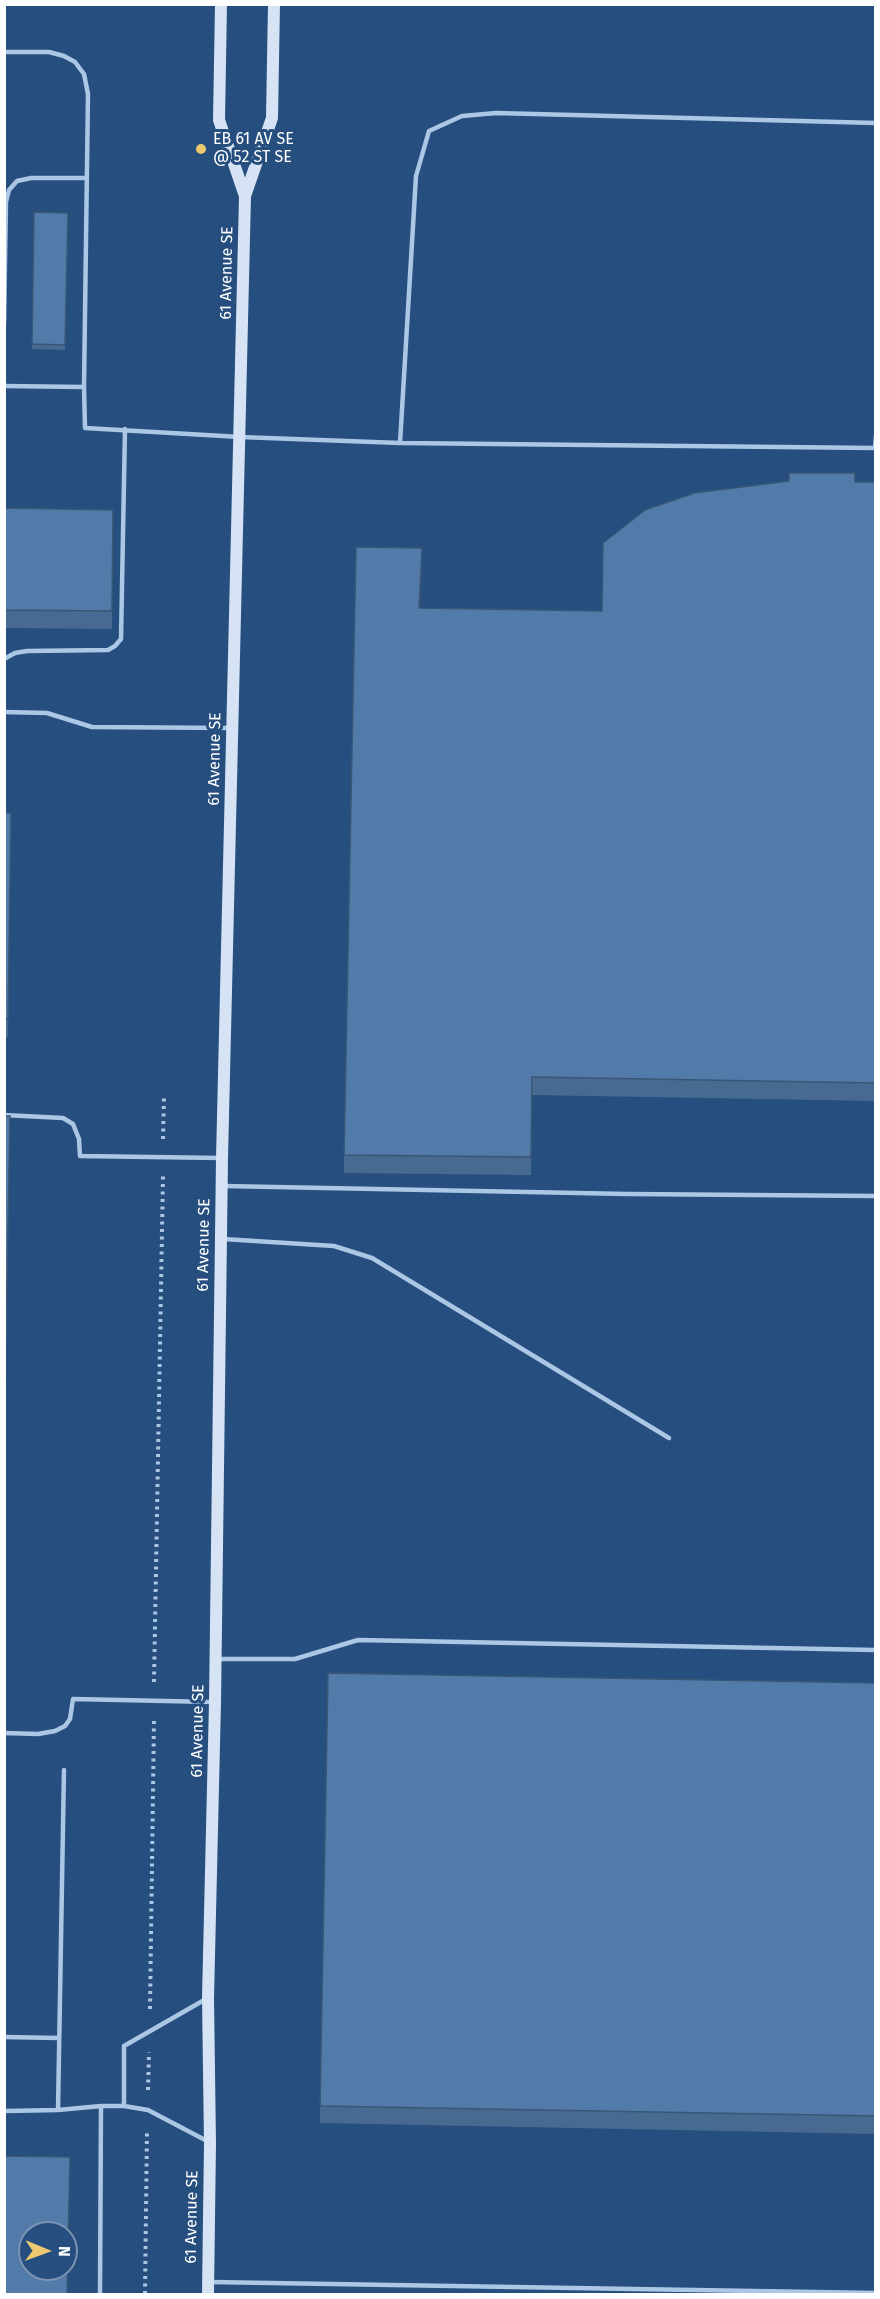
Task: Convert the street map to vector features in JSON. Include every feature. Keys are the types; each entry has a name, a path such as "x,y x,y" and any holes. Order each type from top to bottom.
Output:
{"street":[{"name":"61 Avenue SE","path":"221,4 219,120 245,195"},
{"name":"61 Avenue SE","path":"208,2288 210,2143 208,1998 215,1702 220,1239 245,195 272,118 276,8"}],"lane":[{"path":"4,51 49,52 64,56 75,62 84,74 88,94 85,428 400,443 875,448 876,436"},
{"path":"400,443 416,176 429,131 462,116 496,114 876,123"},
{"path":"4,325 6,202 9,190 17,181 31,178 87,178"},
{"path":"4,386 84,387"},
{"path":"4,659 15,653 27,651 108,650 121,639 125,429"},
{"path":"4,711 47,713 92,726 232,728"},
{"path":"4,1115 63,1118 73,1124 79,1139 80,1156 222,1158"},
{"path":"221,1186 616,1194 876,1196"},
{"path":"220,1239 334,1246 372,1258 669,1438"},
{"path":"215,1659 295,1659 358,1640 876,1650"},
{"path":"4,1733 38,1734 55,1731 65,1726 70,1719 73,1699 215,1702"},
{"path":"58,2110 64,1770"},
{"path":"124,2106 124,2046 208,1998"},
{"path":"4,2037 59,2038"},
{"path":"100,2295 101,2106"},
{"path":"4,2110 124,2106 148,2110 210,2143"},
{"path":"208,2288 876,2293"}],"building":[{"path":"34,212 68,213 65,345 32,344"},
{"path":"789,473 855,473 855,482 876,482 876,1083 532,1077 531,1157 344,1155 356,547 422,548 419,608 602,611 603,543 645,510 694,493 789,481"},
{"path":"4,508 113,510 112,611 4,610"},
{"path":"4,813 11,813 8,1019 4,1019"},
{"path":"4,1116 10,1116 4,1449"},
{"path":"328,1673 876,1683 876,2116 320,2106"},
{"path":"4,2156 70,2157 69,2221 18,2221 18,2281 67,2281 67,2295 4,2295"}],"place":[{"name":"EB 61 AV SE @ 52 ST SE","path":"201,149"}]}
